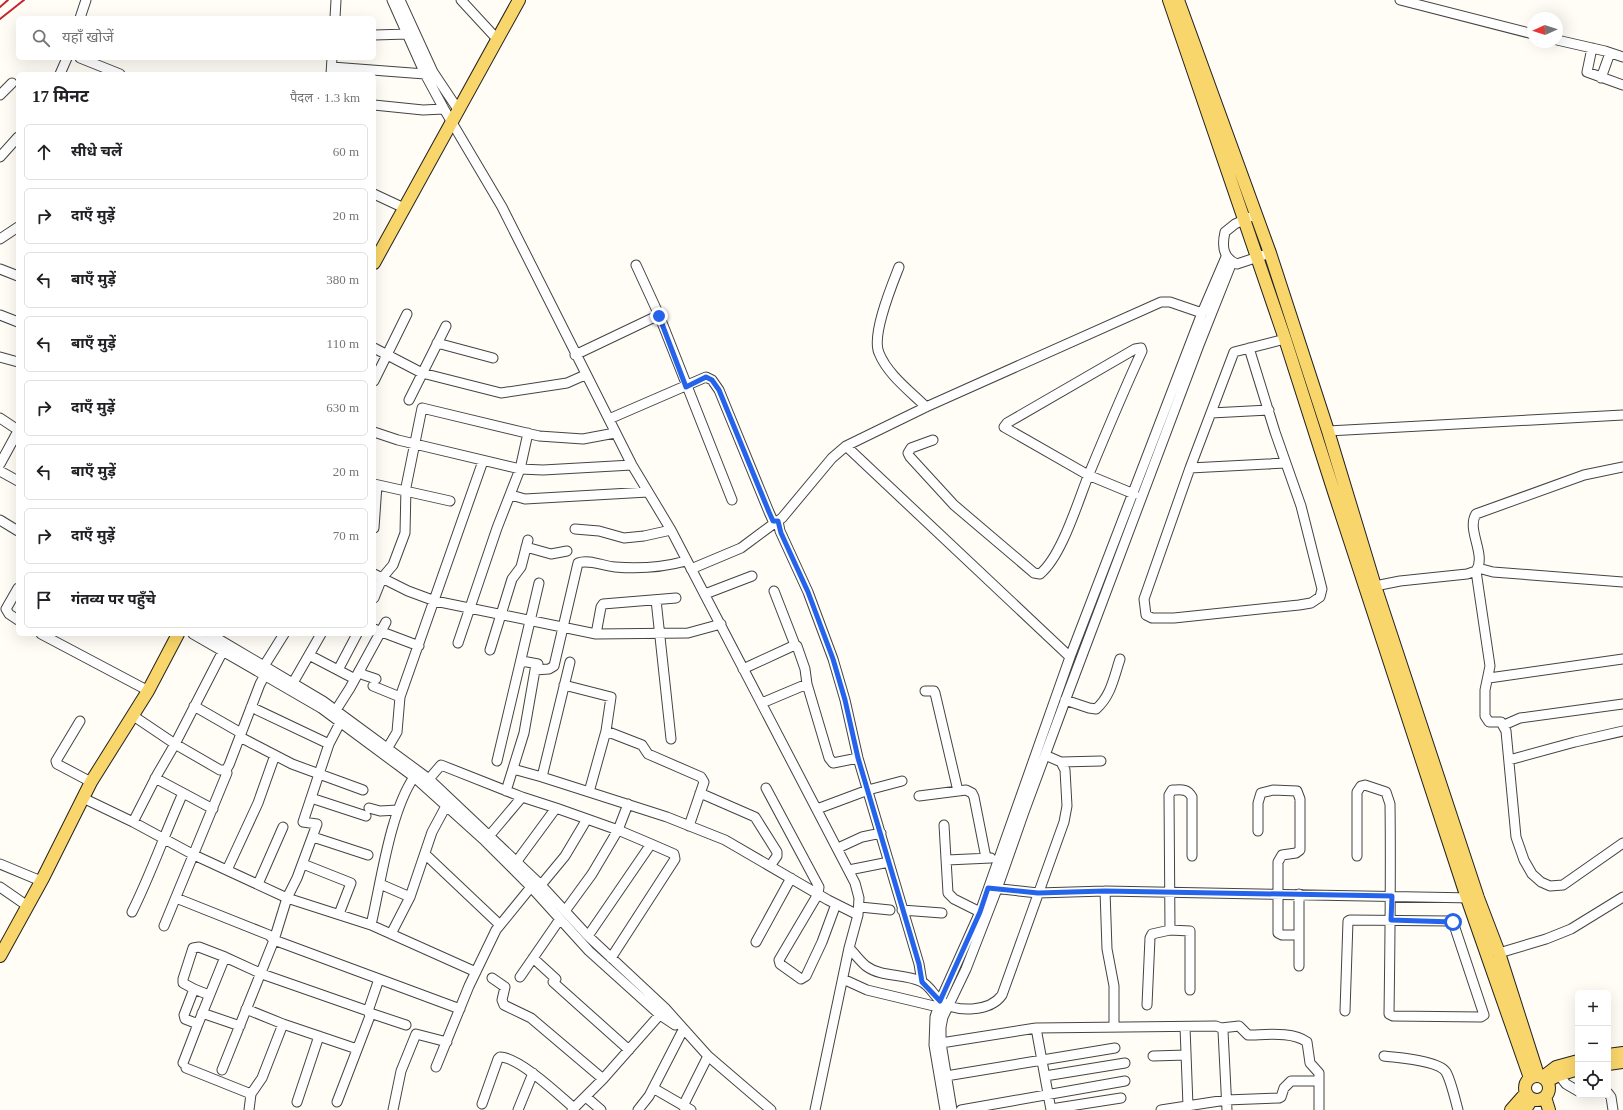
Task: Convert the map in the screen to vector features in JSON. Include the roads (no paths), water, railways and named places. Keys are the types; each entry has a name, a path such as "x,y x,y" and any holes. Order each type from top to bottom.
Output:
{"main road":[{"path":"378,245 404,208 453,123 496,39 519,0"},
{"path":"1169,0 1286,339 1335,495 1473,898 1539,1078 1549,1090 1526,1110"},
{"path":"1178,0 1270,253 1328,431 1473,898 1499,953 1539,1078"},
{"path":"132,715 142,688 169,636"},
{"path":"0,956 26,905 42,881 83,798 132,715 148,691 177,636"},
{"path":"1611,1055 1623,1053"},
{"path":"1549,1110 1536,1100 1525,1084 1539,1078 1556,1067 1575,1062"},
{"path":"1611,1064 1623,1062"},
{"path":"1539,1078 1559,1075 1575,1070"},
{"path":"1511,1110 1536,1100"}],"street":[{"path":"81,16 86,0"},
{"path":"335,16 336,0"},
{"path":"461,0 496,39"},
{"path":"1400,0 1527,32"},
{"path":"398,1 408,34 425,74 502,207 585,375 596,393 632,465 671,530 721,624 743,669 838,848 858,890 859,911 849,948 815,1110"},
{"path":"398,1 433,72 459,111"},
{"path":"376,35 408,34"},
{"path":"1563,41 1623,57"},
{"path":"1592,48 1587,72 1623,85"},
{"path":"1601,78 1610,53"},
{"path":"61,72 66,60"},
{"path":"85,60 115,72"},
{"path":"332,66 425,74"},
{"path":"0,95 12,83"},
{"path":"376,105 423,110 444,109"},
{"path":"1,154 16,140"},
{"path":"11,146 16,150"},
{"path":"376,195 404,208"},
{"path":"952,1110 941,1043 941,1027 997,889 1065,700 1199,345 1229,260 1223,247 1225,232 1255,214"},
{"path":"0,239 16,231"},
{"path":"1229,260 1242,263 1270,253"},
{"path":"945,1110 934,1045 935,1017 939,1004 980,912 1070,657 1134,494 1202,312 1229,260"},
{"path":"636,265 659,316 732,500"},
{"path":"899,267 887,296 879,333 878,352 884,363 897,379 926,407"},
{"path":"0,269 16,275"},
{"path":"506,791 524,733 535,670 549,669 554,666 578,563 583,561 615,567 689,565 741,548 777,522 832,458 846,446 926,407 1161,302 1170,302 1202,312"},
{"path":"376,376 407,314"},
{"path":"0,315 16,321"},
{"path":"576,355 659,316"},
{"path":"409,400 446,326"},
{"path":"1249,348 1301,506 1322,589 1320,598 1311,603 1299,606 1174,618 1152,618 1146,615 1144,599 1190,468 1234,352 1249,348 1286,339"},
{"path":"437,343 493,358"},
{"path":"933,440 911,448 908,453 910,457 954,505 1038,575 1042,573 1062,541 1088,475 1142,351 1141,348 1135,349 1005,425 1005,429 1088,475 1134,494"},
{"path":"376,349 422,373 501,393 567,383 585,375"},
{"path":"0,357 16,361"},
{"path":"609,419 686,387 706,377 712,380 719,390 769,512 773,521 777,522 808,592 833,659 845,700 858,758 919,964 922,982 939,1004"},
{"path":"376,587 378,576 393,565 405,533 406,492 420,410 425,407 528,433 583,439 616,433"},
{"path":"1211,413 1269,410"},
{"path":"1328,431 1623,415"},
{"path":"0,418 16,429"},
{"path":"376,433 398,440 414,442 483,461 520,469 543,470 632,465"},
{"path":"458,643 497,528 520,469 528,433"},
{"path":"1,461 15,442"},
{"path":"846,446 1070,657"},
{"path":"387,749 397,732 400,697 483,461"},
{"path":"1190,468 1286,463"},
{"path":"1623,468 1584,475 1476,514 1473,521 1479,560 1477,570 1490,666 1489,678 1485,690 1485,716 1489,722 1502,722 1504,725 1509,760 1516,837 1524,860 1532,874 1541,882 1550,886 1563,885 1623,843"},
{"path":"0,471 16,480"},
{"path":"376,485 450,501"},
{"path":"511,495 525,499 648,492"},
{"path":"0,520 16,530"},
{"path":"575,529 599,531 624,538 644,536 671,530"},
{"path":"490,650 512,578 521,567 527,544 551,554 567,551"},
{"path":"1375,586 1400,581 1467,574 1477,570 1623,582"},
{"path":"378,576 408,591 435,601 596,634 688,633 721,624"},
{"path":"705,594 752,576"},
{"path":"539,583 500,760 542,777 628,804 725,840 836,904 859,911 890,910"},
{"path":"774,591 795,645 799,649 805,669 807,684 829,758 833,763 838,763 858,758"},
{"path":"16,592 6,609 8,614 16,619"},
{"path":"596,634 601,607 603,604 676,598"},
{"path":"656,600 671,739"},
{"path":"386,622 377,631 419,646"},
{"path":"45,636 142,688"},
{"path":"198,636 225,647 336,710 429,779 490,835 541,885 589,951 663,1012 708,1056 767,1109"},
{"path":"212,636 225,647"},
{"path":"164,926 213,809 227,773 226,770 265,671 283,636"},
{"path":"292,686 320,636"},
{"path":"338,670 356,636"},
{"path":"336,710 357,675 375,636"},
{"path":"743,669 795,645"},
{"path":"133,822 225,647"},
{"path":"309,655 338,670 357,675 364,675 400,697"},
{"path":"1065,700 1096,709 1104,701 1110,689 1120,659"},
{"path":"1489,678 1623,660"},
{"path":"522,661 538,664"},
{"path":"542,777 570,662"},
{"path":"762,703 807,684"},
{"path":"564,685 611,696 606,731 589,792"},
{"path":"292,686 341,721 414,777 531,887 588,936 663,1012"},
{"path":"925,691 934,691 935,694 958,791"},
{"path":"1504,725 1520,718 1623,704"},
{"path":"194,706 275,755 363,790"},
{"path":"251,707 328,744"},
{"path":"132,715 175,744 220,770 226,770"},
{"path":"80,721 56,761 57,764 92,782"},
{"path":"222,1070 246,1009 262,974 287,898 303,864 313,837 317,824 303,822 328,744 341,721"},
{"path":"606,731 642,745 648,754 701,777 704,782 689,826"},
{"path":"1509,760 1623,731"},
{"path":"227,870 258,803 275,755"},
{"path":"1045,755 1061,762 1101,761"},
{"path":"843,979 867,990 949,1006 980,1009 988,1007 998,1000 1002,994 1064,822 1067,806 1065,770 1061,762"},
{"path":"429,779 441,765 522,797 618,830 674,854 675,859 611,958"},
{"path":"371,925 392,829 405,790 414,777"},
{"path":"155,778 213,809"},
{"path":"817,809 868,790 902,781"},
{"path":"1345,1011 1348,921 1391,920 1453,922 1484,1015 1481,1017 1393,1016 1389,1014 1391,920 1392,896 1388,796 1386,792 1366,785 1360,786 1357,792 1357,856"},
{"path":"766,788 816,881 818,894 779,960 780,964 798,978 801,979 806,976 822,942 836,904"},
{"path":"919,796 966,790 973,794 986,858"},
{"path":"1170,930 1169,795 1172,790 1184,790 1189,792 1192,797 1192,856"},
{"path":"1258,831 1258,803 1261,793 1273,790 1297,791 1299,794 1300,850 1296,853 1282,855 1280,858 1278,933 1282,935 1299,935"},
{"path":"132,912 150,876 163,837 183,793"},
{"path":"700,793 755,817 777,852 777,856 770,866"},
{"path":"490,835 522,797"},
{"path":"83,798 163,837 194,855 287,898 371,925 476,972"},
{"path":"311,798 368,812 398,810"},
{"path":"520,977 592,874 618,830 628,804"},
{"path":"391,934 410,897 432,832 446,806"},
{"path":"517,861 556,808"},
{"path":"541,885 565,856 587,819"},
{"path":"944,825 948,893 950,896 980,912"},
{"path":"258,884 283,827"},
{"path":"838,848 862,837 881,833"},
{"path":"313,837 368,855"},
{"path":"588,936 651,844"},
{"path":"425,854 500,925"},
{"path":"947,860 999,857"},
{"path":"849,870 889,862"},
{"path":"0,864 42,881"},
{"path":"303,864 350,883 339,914"},
{"path":"756,942 791,878"},
{"path":"380,884 410,897"},
{"path":"0,887 26,905"},
{"path":"436,1067 476,972 500,925 531,887"},
{"path":"988,888 1038,893 1105,891 1473,898"},
{"path":"1105,891 1107,949 1114,986 1114,1027"},
{"path":"1299,894 1299,966"},
{"path":"1499,953 1546,939 1571,929 1623,897"},
{"path":"176,898 269,935 274,940 460,1009"},
{"path":"902,910 942,912"},
{"path":"1147,1005 1150,938 1152,934 1170,930 1190,931 1190,990"},
{"path":"209,995 183,983 182,979 193,948 198,947 262,974 406,1025"},
{"path":"849,948 866,966 878,972 922,982"},
{"path":"224,957 202,1012 184,1065 251,1094"},
{"path":"533,958 629,1050"},
{"path":"492,978 505,987 502,1000 504,1004 531,1018 603,1079"},
{"path":"337,1102 357,1049 379,979"},
{"path":"194,989 184,1017 198,1024"},
{"path":"246,1009 283,1024 357,1049"},
{"path":"202,1012 240,1026"},
{"path":"482,1104 500,1057 507,1057 533,1073 573,1109 603,1079 663,1012"},
{"path":"249,1110 251,1094 262,1078 283,1024"},
{"path":"941,1043 1036,1028 1221,1028 1239,1026 1248,1035 1287,1036 1304,1040 1308,1044 1310,1062 1319,1073 1319,1110"},
{"path":"1185,1027 1188,1106"},
{"path":"1036,1028 1051,1110 1121,1098"},
{"path":"1221,1028 1227,1110"},
{"path":"638,1110 653,1088 683,1030"},
{"path":"393,1110 401,1072 416,1034 447,1042"},
{"path":"297,1102 319,1036"},
{"path":"946,1076 1115,1048"},
{"path":"1153,1056 1186,1055"},
{"path":"653,1088 687,1108 708,1056"},
{"path":"1384,1056 1440,1066 1446,1072 1458,1110"},
{"path":"1045,1076 1125,1063"},
{"path":"518,1110 533,1073"},
{"path":"1559,1075 1566,1084 1575,1090"},
{"path":"961,1110 1125,1081"},
{"path":"1160,1110 1226,1100 1279,1098 1282,1097 1284,1088 1291,1081 1319,1082"},
{"path":"586,1097 601,1110"},
{"path":"1611,1097 1613,1110"}],"railway":[{"path":"0,7 8,0"},
{"path":"0,19 24,0"}]}
